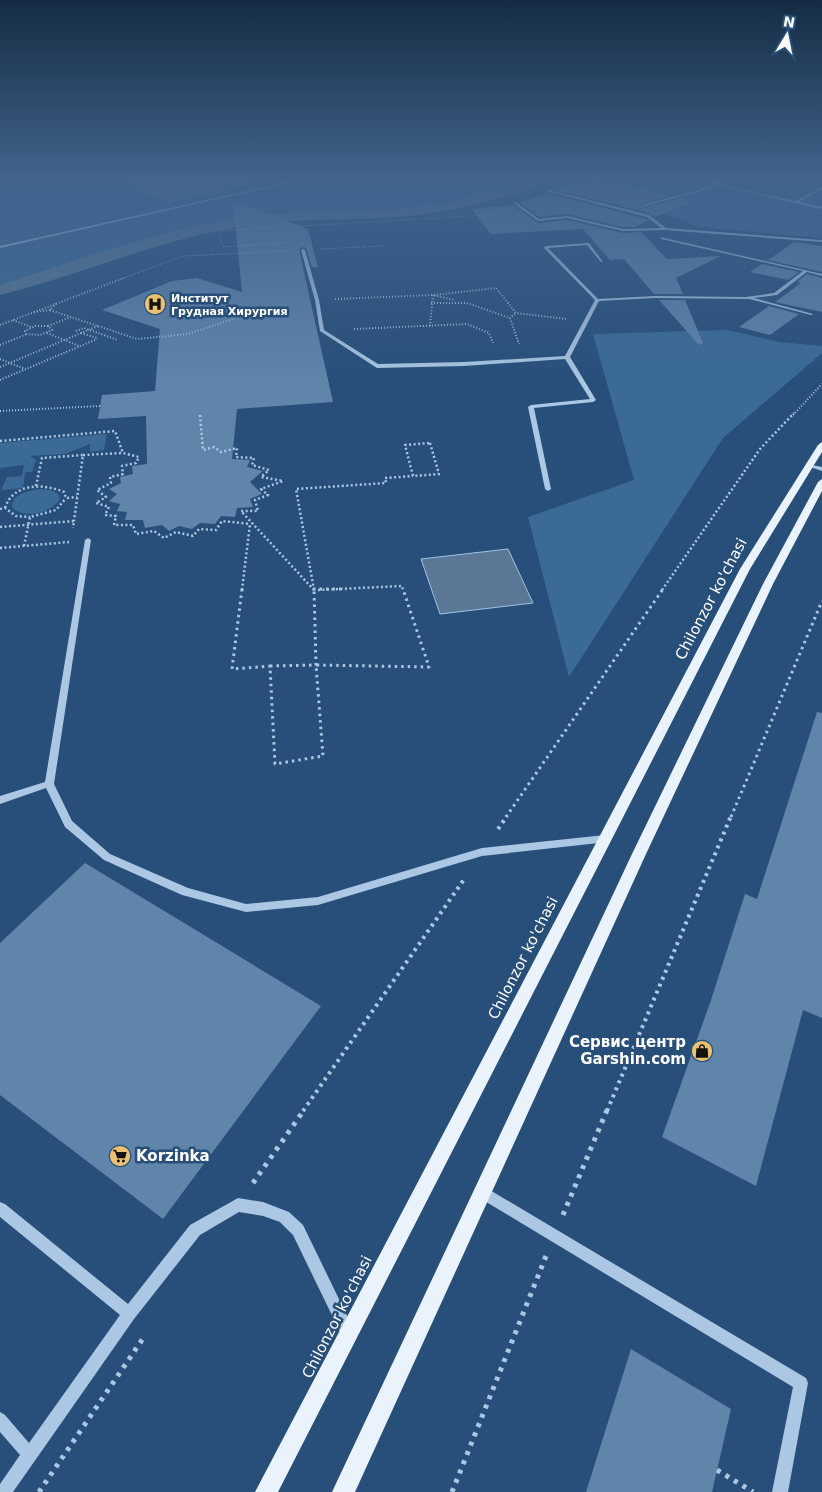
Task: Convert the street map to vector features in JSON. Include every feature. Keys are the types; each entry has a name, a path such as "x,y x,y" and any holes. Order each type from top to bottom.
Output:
{"main road":[{"name":"Chilonzor ko'chasi","path":"266,1492 745,569 816,467 822,446"},
{"path":"343,1492 639,854 764,592 822,482"}],"lane":[{"path":"579,245 545,247 597,300 655,297 746,298 775,294 806,271"},
{"path":"589,245 602,261"},
{"path":"690,245 822,275"},
{"path":"303,250 317,300 322,331 377,366 464,364 567,357"},
{"path":"746,298 811,314"},
{"path":"567,357 597,300"},
{"path":"548,489 531,408 594,400 567,357"},
{"path":"88,540 49,784 68,824 107,857 186,892 246,908 318,901 482,852 604,839"},
{"path":"0,800 49,784"},
{"path":"483,1192 801,1383 780,1492"},
{"path":"4,1492 129,1314 195,1230 238,1205 263,1209 284,1217 298,1230 348,1333"},
{"path":"0,1209 129,1314"},
{"path":"0,1420 30,1455"}],"path":[{"path":"223,247 263,245"},
{"path":"293,245 303,250"},
{"path":"0,325 59,301 183,256 382,246"},
{"path":"223,247 235,254"},
{"path":"317,300 433,295 496,288 516,313"},
{"path":"430,326 430,302 433,295"},
{"path":"433,295 467,303 510,318"},
{"path":"50,310 59,301"},
{"path":"430,302 467,303"},
{"path":"28,313 50,310 137,339 188,334 257,311"},
{"path":"510,318 516,313 586,320"},
{"path":"12,320 31,327 48,326 72,317"},
{"path":"510,318 525,360"},
{"path":"322,331 467,324 490,333 494,342 488,349 464,364"},
{"path":"0,345 27,334 35,336 47,333 52,330 48,326"},
{"path":"0,367 98,326"},
{"path":"27,334 25,331 31,327"},
{"path":"0,380 97,339 76,331 84,328 118,340"},
{"path":"47,333 80,346"},
{"path":"0,359 25,369"},
{"path":"238,1205 732,487 760,449 822,384"},
{"path":"0,411 100,406"},
{"path":"200,415 203,450 214,447 220,452 237,448 236,457 254,458 252,465 269,470 261,477 283,481 262,489 268,495 255,500 258,511 241,511 250,524 314,590 402,586 429,667 316,665 232,668 250,524"},
{"path":"0,441 115,431 123,453"},
{"path":"270,666 275,764 323,756 316,665 314,590 296,489 386,483 385,478 414,476 439,474 430,443 405,446 414,476"},
{"path":"36,486 42,458 123,453 139,457 136,463 122,466 123,474 110,477 111,484 97,490 106,496 96,504 109,507 105,515 116,516 114,525 133,525 136,534 154,531 164,538 176,532 193,536 199,529 216,530 222,521 250,524"},
{"path":"0,548 71,542 83,455"},
{"path":"36,486 55,487 64,492 66,498 64,504 54,511 30,517 9,513 5,508 6,501 13,494 36,486"},
{"path":"66,498 77,497"},
{"path":"0,509 5,508"},
{"path":"24,546 30,517"},
{"path":"0,527 74,521"},
{"path":"452,1492 554,1235 822,601"},
{"path":"39,1492 148,1332"},
{"path":"717,1470 753,1492"}],"shaded area":[{"path":"0,245 146,245 0,290"},
{"path":"728,330 779,342 822,346 822,353 723,438 569,677 528,517 634,480 593,334"},
{"path":"107,434 104,450 90,452 90,444 65,454 30,456 36,460 32,472 25,472 23,488 1,490 7,477 22,476 24,465 0,468 0,443"},
{"path":"40,489 51,490 58,494 60,499 51,508 37,513 23,513 12,507 13,502 18,496"},
{"path":"508,549 533,603 440,614 421,559"}],"building":[{"path":"237,245 312,245 318,267 312,267 306,248 302,247 299,250 333,402 237,409 232,459 250,460 247,467 263,471 250,482 262,494 250,499 253,507 237,508 235,517 221,516 215,524 200,523 192,529 179,526 169,531 162,525 145,528 143,520 125,520 127,512 117,511 120,504 109,501 117,494 109,489 121,483 120,477 133,474 132,466 147,464 146,416 98,419 102,395 155,391 160,329 102,310 172,281 197,278 242,292"},
{"path":"597,245 653,245 667,259 721,256 676,278 683,294 654,294 624,259 610,260"},
{"path":"790,245 822,246 822,272 768,260"},
{"path":"762,264 799,272 788,280 750,272"},
{"path":"807,274 822,278 822,312 775,302 801,283 797,282"},
{"path":"659,300 685,300 703,343 699,345"},
{"path":"769,306 799,314 770,335 739,327"},
{"path":"817,712 822,713 822,1018 803,1010 756,1186 662,1137 711,1000 745,894 757,899"},
{"path":"85,863 321,1006 163,1219 0,1095 0,943"},
{"path":"631,1349 731,1409 712,1492 586,1492"}],"waterway":[{"path":"0,290 142,245"}],"place":[{"name":"Институт Грудная Хирургия","path":"155,304"},
{"name":"Сервис центр Garshin.com","path":"702,1051"},
{"name":"Korzinka","path":"120,1156"}]}
